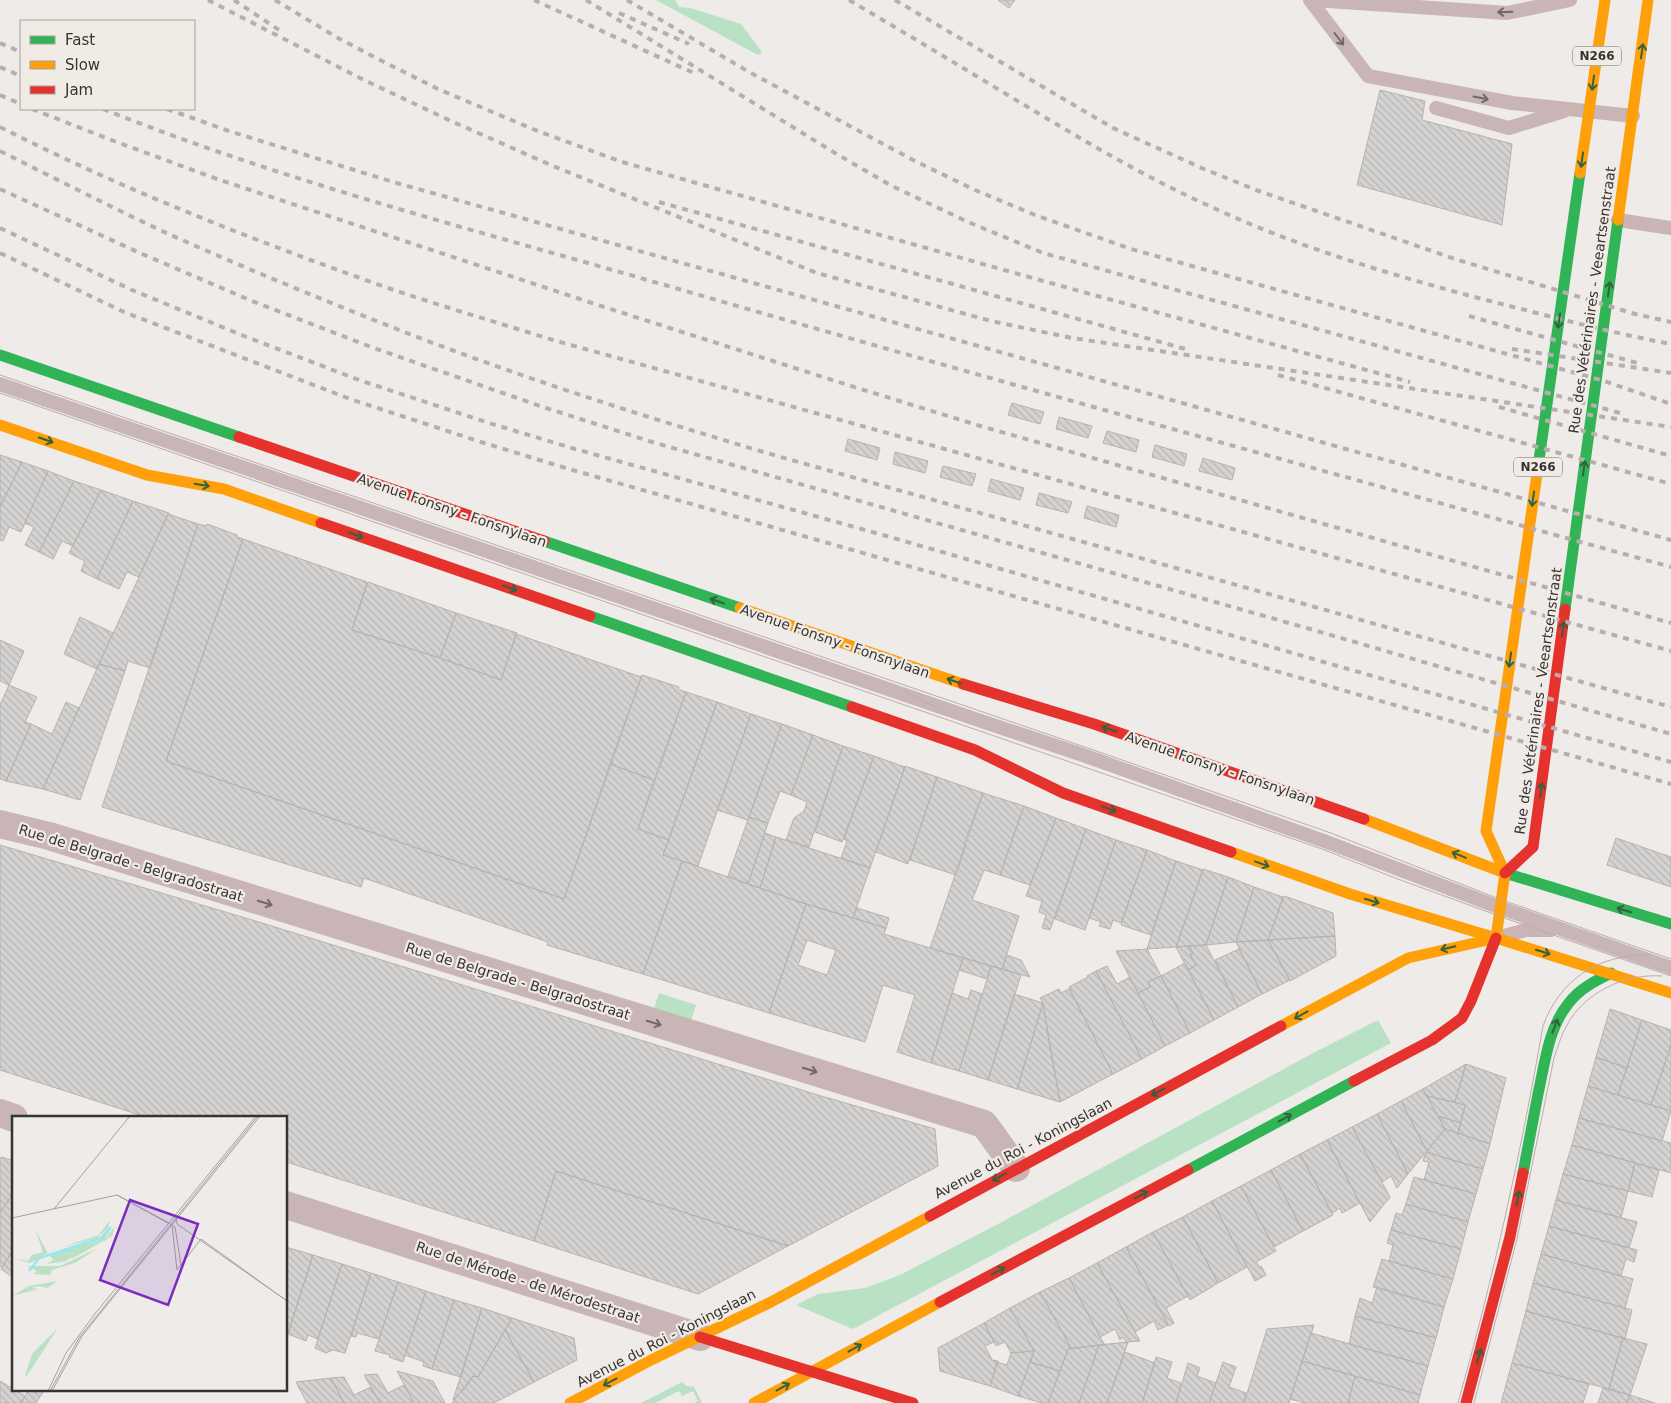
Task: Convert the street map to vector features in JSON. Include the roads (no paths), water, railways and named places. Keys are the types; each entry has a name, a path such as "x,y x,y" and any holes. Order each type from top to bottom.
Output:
{"main road":[{"name":"N266","path":"1505,874 1486,832 1606,0"},
{"name":"Rue des Vétérinaires - Veeartsenstraat","path":"1505,874 1533,847 1648,0"},
{"name":"Avenue Fonsny - Fonsnylaan","path":"0,355 979,690 1094,724 1377,823 1505,874 1671,924"},
{"path":"0,425 147,475 234,492 974,750 1063,793 1326,886 1671,993"},
{"path":"754,1403 1432,1040 1462,1018 1471,1001 1496,938 1505,874"},
{"name":"Avenue du Roi - Koningslaan","path":"570,1403 651,1360 771,1302 1367,978 1408,958 1496,938"},
{"path":"1466,1403 1510,1237 1545,1059 1557,1018 1569,1002 1588,984 1611,973"},
{"name":"Rue de Mérode - de Mérodestraat","path":"700,1337 913,1403"}],"street":[{"name":"Rue de Belgrade - Belgradostraat","path":"0,824 49,836 984,1124 1016,1168"},
{"path":"0,1113 12,1117"},
{"name":"Rue de Mérode - de Mérodestraat","path":"288,1206 700,1337"}],"lane":[{"path":"1311,0 1507,13 1570,0"},
{"path":"1311,0 1368,76 1512,103 1633,116"},
{"path":"1436,108 1509,128 1569,110"},
{"path":"1618,220 1671,228"},
{"name":"Avenue Fonsny - Fonsnylaan","path":"0,384 981,722 1080,754 1671,968"},
{"name":"Avenue Fonsny - Fonsnylaan","path":"1496,938 1526,930 1556,930 1572,933"}],"tram line":[{"path":"0,375 1082,746 1328,832 1502,900 1671,959"},
{"path":"0,393 1322,849 1513,921 1671,976"},
{"path":"906,692 941,710"},
{"path":"1458,1403 1483,1310 1505,1216 1543,1026 1550,1009 1571,983 1598,965 1614,959 1649,955"},
{"path":"1474,1403 1517,1239 1554,1058 1563,1033 1574,1014 1584,1003 1607,987 1634,978 1662,976"}],"railway":[{"path":"208,0 364,80 451,121 553,166 817,273 991,321 1072,338 1671,427"},
{"path":"234,0 282,32"},
{"path":"275,0 338,38 438,89 535,130 622,162 1410,382"},
{"path":"534,0 696,74"},
{"path":"586,0 892,186 968,222 1043,253 1620,413"},
{"path":"627,0 749,72 915,161 975,190 1035,215 1131,249 1604,381 1671,404"},
{"path":"849,0 1109,155 1180,192 1239,219 1307,246 1412,280 1576,323 1671,344"},
{"path":"895,0 1113,128 1204,169 1256,190 1455,259 1635,314 1671,322"},
{"path":"619,13 689,44"},
{"path":"0,43 20,52"},
{"path":"0,67 20,76"},
{"path":"0,95 20,104"},
{"path":"35,110 217,179 601,306 851,386 977,425 1671,623"},
{"path":"106,110 243,160 386,205 924,359 1671,567"},
{"path":"170,110 232,132 393,182 1671,540"},
{"path":"0,127 96,173 242,234 451,309 553,340 1671,651"},
{"path":"0,151 162,231 243,266 428,341 576,394 777,456 1671,707"},
{"path":"0,189 140,253 252,301 371,347 540,406 652,442 1671,734"},
{"path":"659,202 1189,350"},
{"path":"0,228 132,290 244,336 359,380 489,423 1671,762"},
{"path":"0,253 124,312 350,399 484,443 569,469 1671,784"},
{"path":"1469,316 1637,363"},
{"path":"1512,349 1671,373"},
{"path":"1278,375 1671,484"},
{"path":"1499,407 1671,456"}]}
